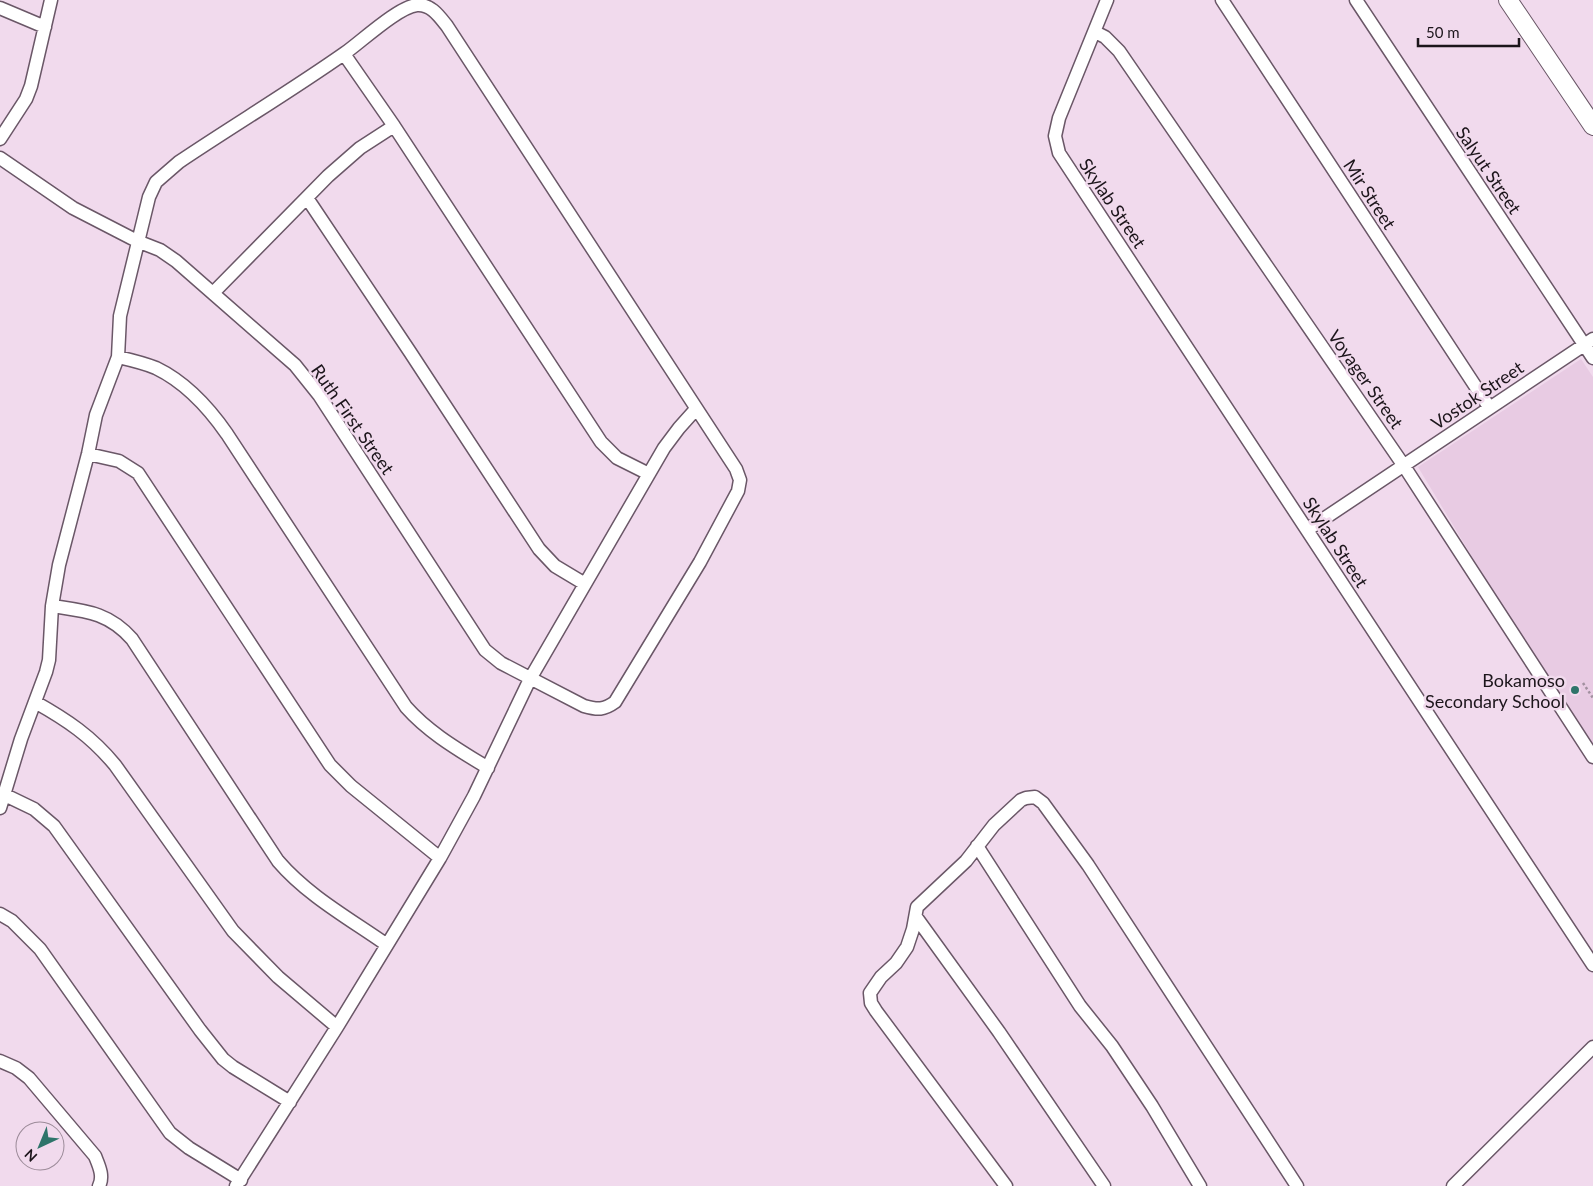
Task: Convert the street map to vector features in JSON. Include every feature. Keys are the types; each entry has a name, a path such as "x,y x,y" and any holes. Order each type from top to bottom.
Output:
{"street":[{"path":"0,139 26,99 31,86 51,0"},
{"path":"1095,32 1107,0"},
{"name":"Mir Street","path":"1222,0 1489,407"},
{"name":"Salyut Street","path":"1356,0 1589,342 1593,358"},
{"path":"1508,0 1593,126"},
{"path":"0,808 21,739 49,660 52,606 61,556 88,454 97,410 118,357 120,316 151,190 168,170 187,156 344,54 405,9 418,5 432,8 447,26 696,409 673,435 649,474 530,679 488,768 440,858 337,1027 238,1183 170,1133 40,949 12,921 0,914"},
{"path":"0,8 45,28"},
{"name":"Skylab Street","path":"1095,32 1059,118 1055,136 1056,145 1064,161 1593,965"},
{"name":"Voyager Street","path":"1095,32 1104,37 1119,51 1404,466 1593,757"},
{"path":"344,54 394,126 601,442 617,458 649,474"},
{"path":"213,293 321,183 360,148 394,126"},
{"name":"Ruth First Street","path":"0,158 73,208 137,241 160,250 213,293 288,359 307,379 485,650 501,663 584,706 603,710 615,702 700,562 740,486 736,469 696,409"},
{"path":"307,198 416,360 539,549 555,566 585,584"},
{"name":"Vostok Street","path":"1307,530 1589,342"},
{"path":"118,357 156,369 190,392 205,408 227,434 406,707 416,719 432,732 488,768"},
{"path":"88,454 119,461 138,473 330,765 351,786 440,858"},
{"path":"52,606 88,611 105,617 124,630 139,649 278,861 301,884 387,945"},
{"path":"35,702 74,724 102,749 233,931 278,977 337,1027"},
{"path":"4,794 34,809 54,826 200,1030 224,1059 290,1102"},
{"path":"1006,1186 871,1003 870,993 907,947 917,907 966,861 994,825 1021,800 1035,797 1043,802 1088,865 1297,1186"},
{"path":"978,846 1080,1006 1117,1053 1200,1186"},
{"path":"916,917 999,1032 1104,1186"},
{"path":"1453,1186 1593,1047"},
{"path":"0,1061 16,1068 29,1078 95,1156 102,1181 99,1186"}],"path":[{"path":"1583,683 1593,698"}],"shaded area":[{"path":"1581,359 1593,377 1593,744 1520,636 1418,467"}],"place":[{"name":"Bokamoso Secondary School","path":"1575,690"}]}
